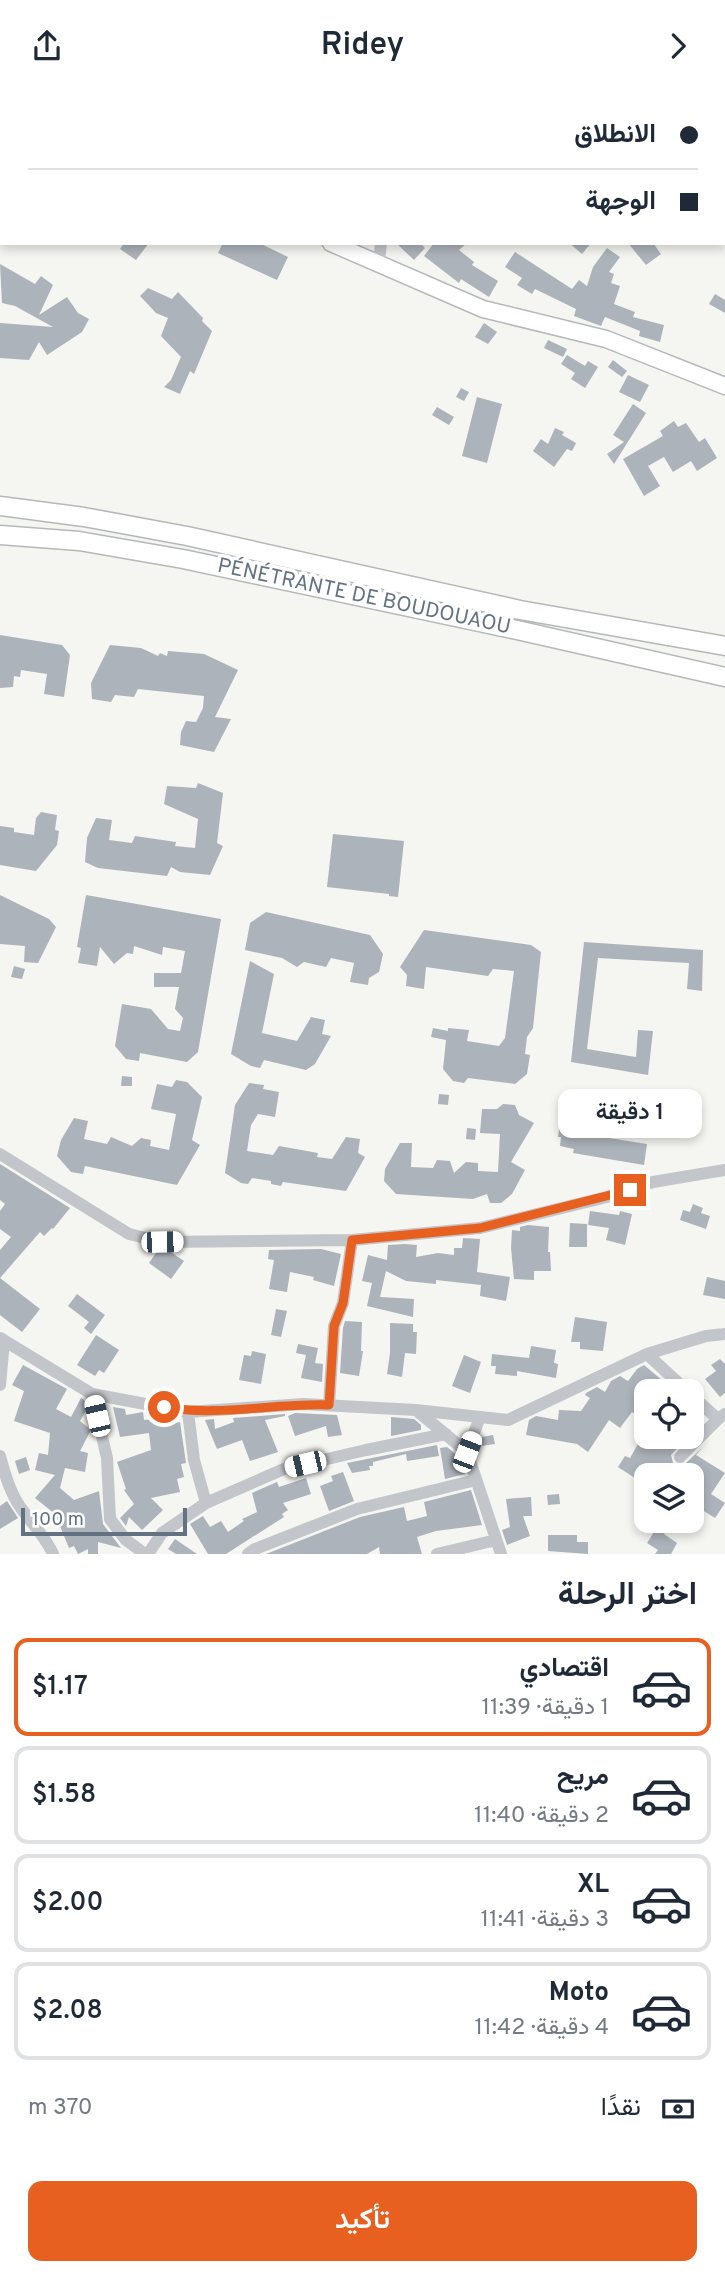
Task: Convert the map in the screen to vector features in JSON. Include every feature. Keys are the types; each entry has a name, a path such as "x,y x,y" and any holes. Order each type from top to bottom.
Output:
{"highway":[{"name":"PÉNÉTRANTE DE BOUDOUAOU","path":"0,506 161,531 520,610 725,646"},
{"name":"PÉNÉTRANTE DE BOUDOUAOU","path":"0,535 79,541 183,559 725,677"}],"main road":[{"path":"336,245 483,309 606,339 725,386"}],"street":[{"path":"375,262 381,245"},
{"path":"0,1154 129,1234 162,1242 352,1240 480,1228 607,1197 653,1182 725,1170"},
{"path":"329,1405 334,1326 343,1303 352,1240"},
{"path":"0,1385 2,1340 92,1394 188,1412 303,1404 416,1410 508,1420 647,1354 706,1336 725,1334"},
{"path":"647,1354 674,1379"},
{"path":"92,1394 107,1458 110,1519 126,1540 147,1554 162,1533 206,1503 284,1469 446,1434"},
{"path":"680,1457 721,1417 704,1405"},
{"path":"416,1410 467,1452 501,1554"},
{"path":"188,1412 194,1460 206,1503"},
{"path":"467,1452 480,1417"},
{"path":"0,1456 6,1479 20,1507 46,1538 53,1554"},
{"path":"248,1554 357,1509 476,1480"},
{"path":"437,1554 496,1540"}],"building":[{"path":"123,245 147,245 136,260 120,249"},
{"path":"222,245 263,245 288,257 277,280 218,253"},
{"path":"398,245 422,245 425,248 414,260"},
{"path":"432,245 465,245 459,250 474,262 472,265 498,281 489,297 461,279 459,283 424,256"},
{"path":"571,245 589,245 582,254"},
{"path":"630,245 654,245 661,254 646,265"},
{"path":"607,248 620,257 609,272 614,274 611,283 620,286 614,304 635,312 633,317 664,325 660,342 639,336 640,331 605,317 601,326 574,316 576,309 535,289 532,294 517,285 522,278 505,267 515,252 572,289 579,280 587,286 593,267"},
{"path":"0,264 35,284 41,276 53,285 39,315 67,297 78,313 89,319 82,332 47,355 39,342 29,360 0,358 0,323 53,327 15,306 2,303"},
{"path":"148,288 172,299 178,292 212,331 194,374 190,371 180,394 164,387 171,380 181,357 161,336 168,318 156,313 140,296"},
{"path":"715,294 725,300 725,313 709,304"},
{"path":"484,323 497,332 488,344 475,337"},
{"path":"548,340 567,349 563,357 544,348"},
{"path":"567,355 585,366 588,361 598,367 585,388 571,379 575,373 561,364"},
{"path":"613,360 627,371 622,377 608,367"},
{"path":"628,375 649,385 640,402 619,392"},
{"path":"461,388 469,392 464,401 456,397"},
{"path":"477,397 502,404 487,463 462,456"},
{"path":"633,404 646,413 614,464 607,454 624,442 613,435"},
{"path":"437,407 454,417 449,425 432,415"},
{"path":"674,421 678,427 686,423 699,442 705,438 717,458 697,471 691,461 673,472 664,457 648,466 660,486 644,496 623,459 663,436 660,431"},
{"path":"555,428 576,443 572,451 567,449 554,467 533,451 541,439 548,444"},
{"path":"0,635 62,645 70,655 64,697 44,694 47,674 21,670 20,677 14,676 13,687 0,688"},
{"path":"110,645 141,648 158,656 160,653 167,656 168,651 204,654 238,670 215,717 231,719 214,752 180,745 181,732 186,721 196,722 203,708 204,696 138,689 134,697 115,695 111,702 92,699 91,683"},
{"path":"198,783 223,793 217,843 223,846 210,875 180,872 171,867 167,876 98,868 85,862 87,838 96,818 112,820 109,840 132,843 135,836 176,842 175,846 195,848 198,819 164,804 167,786 196,788"},
{"path":"41,812 57,815 57,845 36,871 0,865 0,826 14,828 14,832 34,835 36,818"},
{"path":"333,834 404,841 398,897 327,887"},
{"path":"0,895 49,919 56,927 38,963 24,962 25,946 0,944"},
{"path":"86,895 221,919 198,1052 187,1062 140,1053 139,1061 126,1059 115,1046 122,1004 151,1009 168,1029 180,1031 183,1018 175,1009 179,987 154,987 154,973 181,973 185,951 163,947 162,955 134,946 133,954 127,953 114,964 100,947 97,966 78,963 81,948 77,947"},
{"path":"266,912 370,935 383,954 379,972 369,978 368,985 350,982 354,963 331,958 326,967 304,962 297,967 282,958 245,950 250,923"},
{"path":"424,930 531,945 541,952 533,1028 527,1037 525,1054 530,1055 527,1074 515,1084 468,1078 464,1083 453,1081 443,1069 446,1040 431,1037 433,1028 448,1031 448,1028 469,1030 467,1041 499,1046 505,1038 514,971 493,969 488,976 426,967 424,989 406,986 407,975 400,967"},
{"path":"584,942 703,950 702,991 687,989 689,963 598,958 587,1049 636,1057 638,1030 653,1031 648,1075 571,1062"},
{"path":"250,961 274,974 262,1033 297,1041 311,1017 325,1020 322,1034 331,1036 315,1064 306,1070 264,1060 260,1068 251,1066 231,1054"},
{"path":"14,966 25,969 22,979 11,977"},
{"path":"122,1076 132,1077 132,1086 121,1086"},
{"path":"176,1080 187,1082 202,1097 192,1140 200,1145 177,1185 85,1166 83,1174 71,1172 57,1156 61,1140 74,1118 88,1121 84,1139 107,1144 111,1137 132,1146 141,1138 151,1140 150,1146 169,1150 176,1114 151,1109 157,1084 172,1087"},
{"path":"249,1083 264,1085 263,1089 279,1092 275,1117 258,1114 251,1125 247,1151 273,1155 279,1146 318,1153 317,1157 332,1159 346,1137 360,1139 358,1153 365,1157 346,1191 283,1182 281,1186 271,1184 271,1181 252,1178 248,1184 241,1183 225,1173 235,1105"},
{"path":"439,1094 449,1095 448,1105 438,1104"},
{"path":"503,1104 515,1105 519,1115 534,1123 511,1162 525,1170 512,1194 501,1203 490,1203 487,1194 473,1199 396,1194 384,1181 385,1169 400,1143 412,1143 411,1167 433,1168 437,1160 450,1161 454,1173 466,1162 478,1163 478,1171 498,1172 500,1134 480,1133 482,1109 497,1109"},
{"path":"561,1116 579,1119 577,1133 647,1144 644,1165 573,1153 574,1149 560,1146 561,1137 558,1137"},
{"path":"467,1128 476,1129 475,1140 466,1139"},
{"path":"0,1164 70,1208 53,1229 44,1236 40,1232 0,1278 0,1250 11,1237 0,1229 0,1211 5,1204 0,1200"},
{"path":"693,1204 703,1208 701,1213 710,1216 706,1229 680,1220 683,1210 690,1212"},
{"path":"590,1211 619,1215 620,1211 632,1214 625,1245 606,1240 609,1228 588,1225"},
{"path":"570,1223 587,1224 587,1247 569,1247"},
{"path":"520,1227 549,1227 548,1252 551,1271 534,1271 534,1280 514,1279 512,1230 520,1231"},
{"path":"463,1238 480,1239 477,1272 510,1277 506,1301 480,1296 481,1285 436,1280 436,1284 406,1281 386,1271 380,1297 414,1299 413,1317 367,1306 372,1283 362,1281 368,1255 387,1260 388,1245 405,1244 417,1245 416,1257 438,1253 454,1255 454,1248 462,1248"},
{"path":"321,1249 341,1254 334,1286 313,1280 314,1277 290,1272 287,1292 269,1289 274,1260 268,1259 269,1250"},
{"path":"158,1250 169,1251 184,1261 171,1279 149,1263"},
{"path":"707,1277 725,1281 725,1299 703,1295"},
{"path":"0,1278 40,1309 22,1332 0,1315"},
{"path":"77,1294 105,1315 91,1334 84,1328 89,1322 68,1306"},
{"path":"276,1309 287,1311 281,1337 271,1335"},
{"path":"575,1317 607,1322 603,1351 580,1349 580,1342 571,1342"},
{"path":"345,1321 362,1322 363,1351 359,1376 340,1373"},
{"path":"390,1323 413,1324 413,1332 417,1332 416,1354 405,1353 402,1377 387,1374"},
{"path":"96,1335 119,1350 104,1373 99,1370 95,1376 77,1365"},
{"path":"298,1344 318,1348 315,1363 323,1364 322,1382 301,1378 306,1355 296,1353"},
{"path":"531,1346 556,1350 556,1378 517,1371 517,1376 495,1374 496,1366 491,1366 492,1354 529,1358"},
{"path":"252,1351 266,1354 261,1384 239,1380 244,1355 251,1356"},
{"path":"464,1355 481,1362 470,1393 452,1386"},
{"path":"720,1359 725,1364 725,1393 720,1397 705,1379 716,1371 711,1365"},
{"path":"23,1365 67,1389 56,1409 71,1417 81,1398 84,1400 87,1409 80,1421 91,1430 80,1451 88,1453 85,1472 65,1468 60,1488 74,1500 99,1491 103,1524 121,1548 98,1542 98,1554 88,1554 88,1549 78,1554 74,1546 69,1548 55,1514 35,1498 55,1475 35,1470 39,1453 48,1455 50,1433 14,1421 24,1391 12,1385"},
{"path":"644,1365 661,1379 634,1379 634,1414 632,1412 620,1428 609,1420 588,1452 577,1444 526,1435 529,1420 536,1416 558,1420 559,1410 581,1411 590,1398 586,1393 597,1387 605,1392 611,1381 620,1376 628,1381 637,1369"},
{"path":"113,1407 125,1409 126,1415 143,1412 144,1420 170,1418 171,1424 180,1422 186,1463 181,1464 184,1477 177,1479 180,1492 151,1498 163,1510 142,1530 129,1517 126,1526 120,1518 134,1504 124,1490 126,1489 117,1462 151,1450 149,1433 120,1437"},
{"path":"295,1413 337,1415 342,1435 328,1437 326,1426 295,1436 288,1416"},
{"path":"285,1414 265,1420 278,1452 250,1461 242,1440 217,1449 205,1420 214,1419 215,1429 234,1422 233,1418"},
{"path":"391,1417 414,1419 421,1425 421,1430 391,1436"},
{"path":"493,1435 495,1444 481,1446 482,1437"},
{"path":"437,1445 439,1456 407,1461 406,1454 373,1462 373,1466 369,1466 370,1470 352,1473 347,1463"},
{"path":"447,1447 459,1457 465,1474 445,1479 440,1448"},
{"path":"635,1449 677,1449 671,1455 673,1463 634,1463 634,1477 618,1467 625,1456 630,1458"},
{"path":"701,1449 696,1455 725,1473 711,1494 725,1503 715,1518 704,1511 704,1463 686,1463"},
{"path":"26,1457 30,1470 19,1474 15,1461"},
{"path":"343,1472 354,1501 329,1511 320,1486 333,1481 331,1476"},
{"path":"306,1478 311,1494 283,1503 288,1510 282,1514 284,1517 226,1554 208,1554 190,1524 203,1516 210,1527 221,1521 228,1532 244,1521 242,1519 257,1512 252,1493 277,1482 279,1487"},
{"path":"471,1490 482,1525 436,1531 417,1537 422,1554 380,1554 379,1547 367,1554 266,1554 360,1517 404,1507 407,1521 427,1516 424,1502"},
{"path":"559,1494 560,1504 548,1505 547,1495"},
{"path":"531,1497 532,1516 523,1516 530,1536 507,1545 502,1530 510,1527 506,1499"},
{"path":"7,1501 18,1518 0,1529 0,1506"},
{"path":"653,1533 665,1533 677,1543 671,1554 655,1554 658,1550 647,1543"},
{"path":"548,1535 577,1535 577,1542 588,1542 588,1554 548,1551"},
{"path":"175,1539 197,1554 176,1554 168,1549"}],"route":[{"path":"164,1407 188,1412 303,1404 329,1405 334,1326 343,1303 352,1240 480,1228 630,1190"}]}
